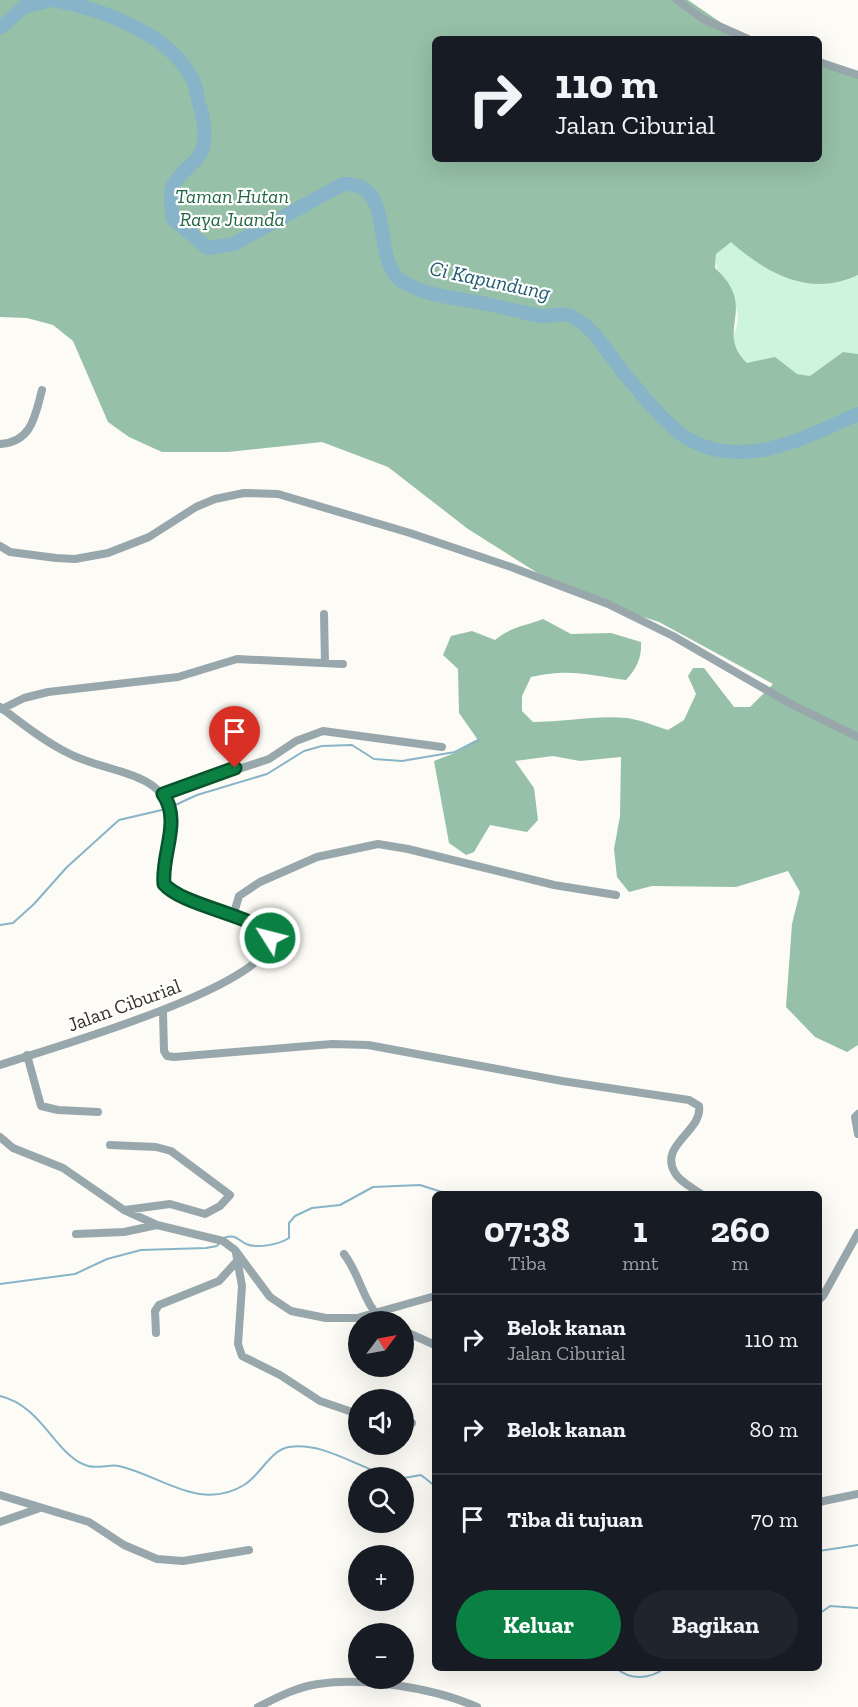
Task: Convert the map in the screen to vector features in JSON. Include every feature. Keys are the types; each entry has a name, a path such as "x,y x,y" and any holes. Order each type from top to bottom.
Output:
{"street":[{"path":"677,0 703,20 741,36"},
{"path":"822,63 858,75"},
{"path":"0,444 9,444 25,436 33,424 42,390"},
{"path":"0,546 10,552 46,558 70,559 108,553 149,537 196,507 215,499 244,493 278,494 410,533 511,567 608,604 673,636 789,703 858,737"},
{"path":"324,614 325,663"},
{"path":"1,708 24,698 48,692 178,677 237,659 343,664"},
{"path":"1,708 67,753 105,769 144,780 163,794 269,759 296,741 323,731 442,747"},
{"name":"Jalan Ciburial","path":"0,1065 163,1012 236,976 249,968 268,948 270,938 266,931 179,896 164,884 164,862 171,826 171,813 163,794"},
{"path":"233,916 239,896 260,882 317,857 378,844 408,849 554,885 616,895"},
{"path":"163,1012 164,1052 167,1056 253,1049 368,1045 553,1079 689,1100 699,1106 699,1112 691,1128 676,1144 672,1165 675,1175 697,1191"},
{"path":"27,1055 41,1106 58,1110 98,1112"},
{"path":"858,1114 855,1117 858,1134"},
{"path":"0,1137 13,1148 70,1172 124,1210 157,1225 212,1237 235,1250 263,1290 282,1307 291,1311 348,1318"},
{"path":"110,1145 156,1147 171,1151 230,1195 220,1206 205,1214 170,1204 124,1210"},
{"path":"76,1234 124,1232 157,1225"},
{"path":"822,1293 858,1233"},
{"path":"235,1250 242,1286 238,1344 242,1356 279,1375 320,1401 348,1411"},
{"path":"344,1254 356,1271 358,1283 374,1311"},
{"path":"156,1333 155,1311 159,1305 219,1281 238,1260"},
{"path":"382,1311 432,1297"},
{"path":"414,1336 432,1344"},
{"path":"822,1501 858,1494"},
{"path":"0,1495 89,1522 124,1545 157,1559 183,1561 249,1550"},
{"path":"0,1522 40,1508"},
{"path":"258,1707 300,1688 342,1682 411,1688 477,1707"}],"green space":[{"name":"Taman Hutan Raya Juanda","path":"0,0 688,0 733,31 747,36 432,36 432,162 822,162 822,61 858,72 858,275 823,284 790,279 759,263 731,242 716,254 715,268 728,282 734,296 736,307 734,340 738,351 747,363 775,357 797,374 810,376 843,352 858,354 858,1045 847,1052 815,1037 786,1007 792,924 800,892 788,871 736,887 652,886 629,892 617,877 614,849 620,816 621,757 580,761 553,756 515,761 534,788 538,820 527,832 490,825 474,852 466,855 449,843 434,761 478,740 459,713 458,669 443,655 451,636 472,631 495,640 512,629 543,619 571,634 611,633 641,642 638,663 626,680 568,673 531,677 522,696 522,711 533,722 604,717 627,718 668,730 684,720 696,694 688,676 693,668 704,668 734,707 750,707 773,684 659,622 603,604 547,579 468,529 388,467 322,442 228,452 162,452 129,437 108,422 73,341 53,325 27,318 0,317"},
{"path":"731,241 759,263 790,279 823,284 858,275 858,354 843,352 810,376 797,374 775,358 747,363 734,347 733,336 738,319 737,311 716,264 716,254"}],"waterway":[{"name":"Ci Kapundung","path":"0,28 24,7 51,0"},
{"name":"Ci Kapundung","path":"54,0 92,10 133,26 169,49 183,64 193,80 204,123 204,143 199,156 175,181 171,190 171,203 173,219 208,248 234,244 343,184 360,186 371,195 377,208 387,257 393,272 403,282 412,287 452,298 540,316 564,314 571,316 595,335 623,372 665,420 694,442 715,449 736,452 757,451 799,440 858,414"},
{"path":"171,807 197,795 267,774 304,751 322,746 352,745 374,759 402,761 455,752 480,739"},
{"path":"0,925 13,923 34,904 67,867 119,820 166,809"},
{"path":"224,1238 233,1237 246,1244 257,1246 280,1242 289,1238 289,1223 295,1216 312,1208 340,1205 373,1187 420,1185 439,1191"},
{"path":"0,1284 75,1274 107,1259 141,1250 206,1248 217,1246 220,1242"},
{"path":"0,1396 27,1410 77,1461 92,1467 119,1466 196,1493 212,1495 228,1492 244,1485 276,1453 289,1447 303,1446 318,1449 365,1467"},
{"path":"414,1476 421,1475 432,1484"},
{"path":"822,1551 858,1545"},
{"path":"822,1612 830,1606 858,1608"},
{"path":"620,1671 634,1677 647,1676 660,1671"}],"route":[{"path":"235,768 163,794 171,813 171,826 164,862 164,884 179,896 252,923 266,931 270,938"}]}
